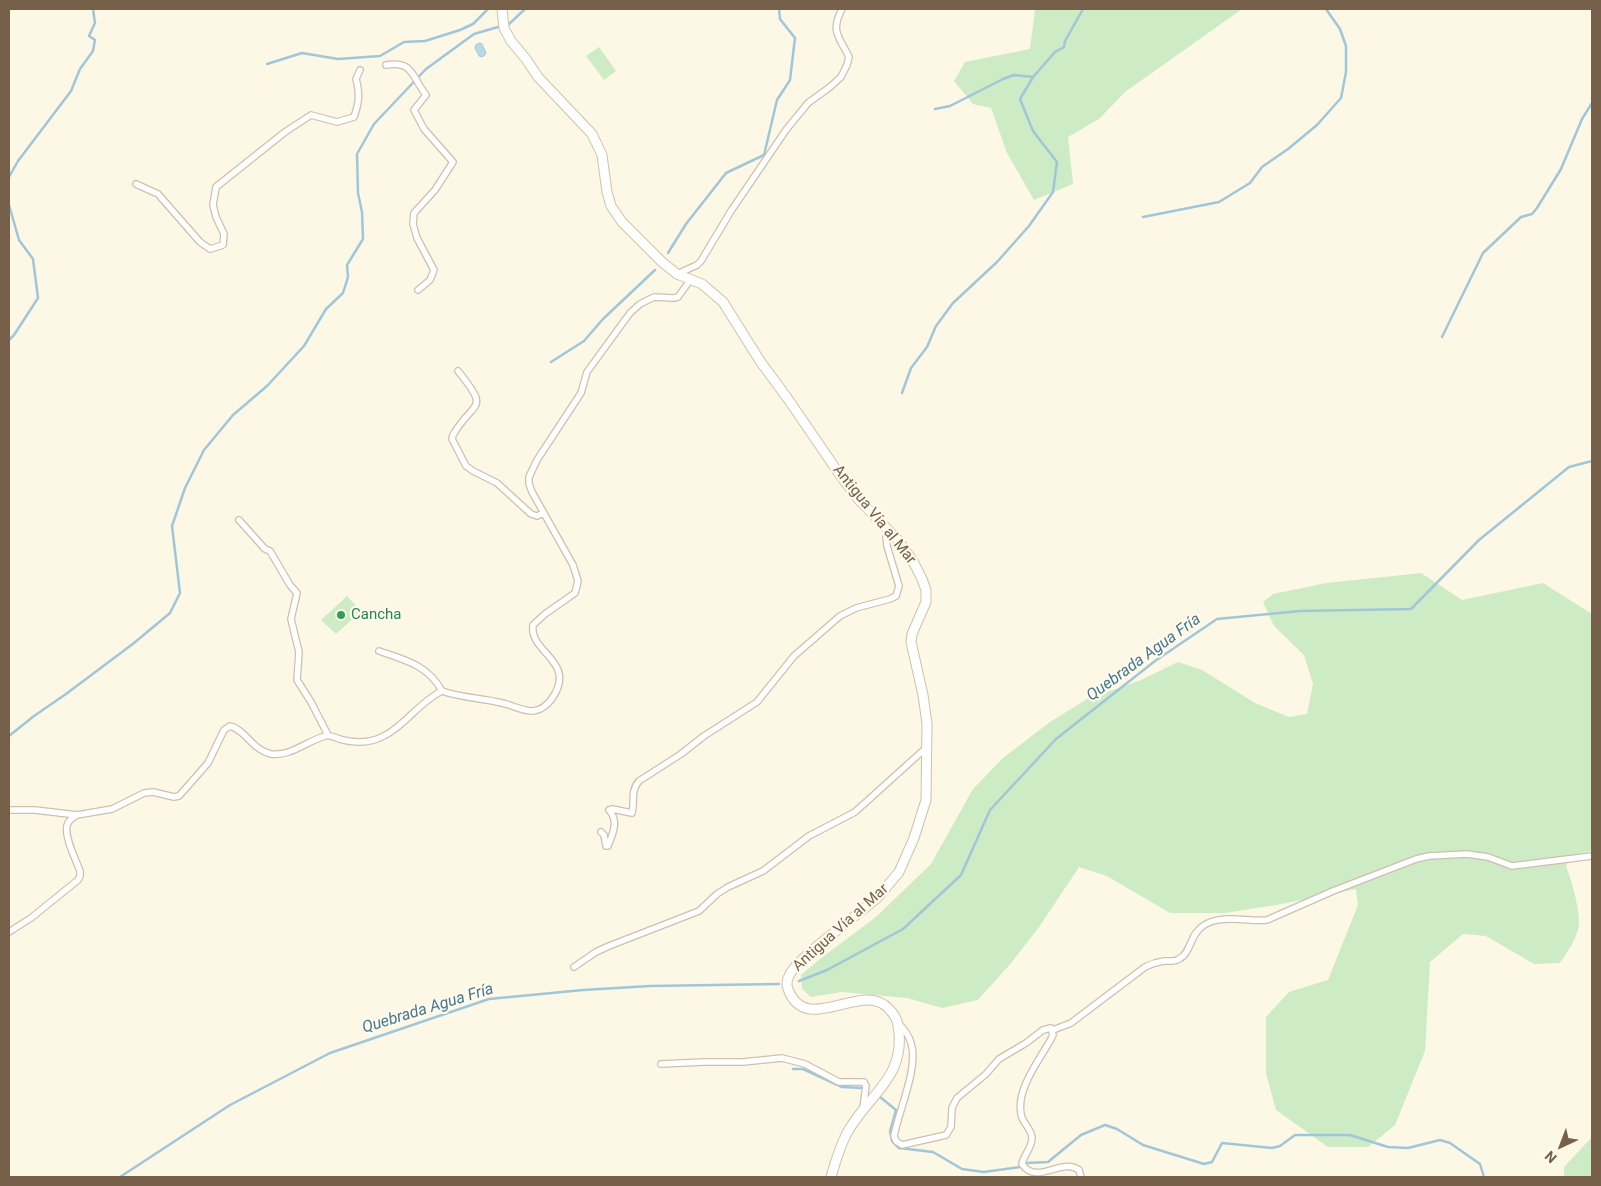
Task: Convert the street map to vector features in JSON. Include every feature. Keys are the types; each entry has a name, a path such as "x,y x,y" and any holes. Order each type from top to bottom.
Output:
{"main road":[{"name":"Antigua Vía al Mar","path":"502,9 504,28 511,41 538,77 592,134 602,155 607,193 611,206 622,222 662,262 677,274 702,284 724,302 760,361 840,475 859,500 898,540 914,563 922,579 926,590 926,602 912,634 912,642 927,724 926,800 914,838 899,872 878,897 804,958 789,974 787,983 788,990 795,1001 803,1007 825,1009 855,1001 872,1000 888,1007 898,1023"},
{"path":"831,1177 848,1130 863,1108 888,1079 895,1067 898,1054 898,1023"}],"street":[{"path":"677,274 697,265 701,261 731,211 790,125 808,103 830,87 845,71 848,57 836,34 835,28 842,9"},
{"path":"386,65 398,63 404,65 411,72 426,95 414,110 416,116 453,162 435,190 414,213 413,224 417,238 434,270 430,280 418,290"},
{"path":"136,184 158,194 200,242 210,249 223,245 224,234 213,205 216,187 285,132 311,116 337,122 354,117 359,104 359,91 356,79 360,70"},
{"path":"379,651 415,663 439,685 442,691 454,696 502,703 532,711 548,703 560,680 558,670 537,642 533,625 538,619 575,593 578,582 573,565 532,492 529,477 537,460 581,393 587,372 630,313 640,304 654,297 678,297 691,279"},
{"path":"458,371 477,396 474,408 452,439 466,466 496,483 531,514 537,516 544,513"},
{"path":"238,520 265,549 270,551 290,585 297,592 291,619 299,652 297,680 312,702 328,735"},
{"path":"601,832 606,846 608,846 615,819 610,810 612,808 628,814 632,813 634,787 639,780 757,702 794,656 840,616 856,608 896,596 899,586 887,546 886,537 889,532"},
{"path":"9,810 35,810 77,815 112,809 144,793 153,792 174,797 178,796 208,763 224,730 230,726 238,728 249,741 260,749 274,754 283,754 328,735 360,742 374,740 404,722 430,697 442,691"},
{"path":"574,967 596,952 609,946 699,911 717,894 728,887 763,871 810,836 856,812 927,748"},
{"path":"9,932 31,918 78,880 80,871 66,834 66,826 77,815"},
{"path":"898,1023 912,1043 910,1077 894,1136 896,1141 902,1145 946,1134 951,1127 954,1104 999,1059 1026,1044 1043,1030 1049,1028 1053,1030 1071,1023 1145,967 1154,963 1179,959 1185,954 1196,933 1204,924 1234,919 1266,920 1333,891 1416,859 1429,856 1467,854 1488,857 1512,866 1592,856"},
{"path":"1053,1030 1051,1039 1020,1097 1022,1121 1031,1133 1032,1138 1022,1164 1028,1171 1041,1174 1072,1166 1079,1170 1081,1177"},
{"path":"661,1064 743,1062 782,1058 805,1064 839,1082 864,1082 866,1086 863,1108"}],"green space":[{"path":"1035,9 1242,9 1125,92 1099,119 1068,137 1073,184 1034,200 1007,153 991,108 973,104 954,81 965,62 1030,49"},
{"path":"599,47 616,71 604,80 586,56"},
{"path":"1421,573 1462,600 1543,583 1592,614 1592,851 1572,855 1566,866 1576,899 1579,925 1573,942 1560,963 1534,964 1486,936 1463,934 1430,962 1425,1051 1395,1125 1368,1147 1328,1147 1276,1110 1266,1073 1266,1017 1289,992 1328,980 1358,905 1356,889 1225,913 1170,913 1107,876 1079,867 1039,927 1012,962 978,1000 942,1008 907,998 842,992 811,997 802,989 801,975 876,917 931,864 973,789 1003,758 1050,722 1087,699 1141,680 1178,662 1202,670 1255,703 1289,717 1307,714 1313,684 1304,655 1274,626 1263,602 1273,594 1327,583"},
{"name":"Cancha","path":"347,596 361,611 336,634 321,620"},
{"path":"1592,1137 1592,1177 1564,1177 1564,1167"}],"water":[{"path":"480,43 486,53 482,57 479,56 475,48"}],"waterway":[{"path":"9,177 18,161 71,91 80,69 93,51 95,40 89,36 95,23 93,9"},
{"path":"267,64 302,53 338,59 380,56 404,42 425,41 460,30 473,24 488,9"},
{"path":"509,24 525,9"},
{"path":"668,253 686,224 726,173 764,155 777,100 790,80 795,38 780,19 779,9"},
{"path":"935,109 950,106 1014,75 1033,77 1055,52 1064,47 1065,41 1083,9"},
{"path":"1143,217 1219,202 1250,183 1262,167 1317,125 1341,98 1346,72 1346,46 1340,29 1326,9"},
{"path":"9,736 134,643 170,613 180,593 172,526 185,488 204,450 233,415 267,386 304,346 326,309 343,293 348,277 347,265 363,239 362,212 358,193 357,154 374,124 426,69 474,34 498,27"},
{"path":"902,393 911,368 927,347 936,326 953,303 997,262 1029,226 1053,192 1057,162 1033,131 1020,99 1033,77"},
{"path":"1442,337 1483,253 1521,217 1532,214 1537,208 1561,169 1582,119 1592,103"},
{"path":"9,205 19,240 33,259 38,298 9,340"},
{"path":"551,362 584,341 603,319 655,270"},
{"name":"Quebrada Agua Fría","path":"799,981 827,970 903,929 961,875 990,810 1056,739 1155,661 1217,619 1300,611 1411,609 1479,540 1569,467 1592,461"},
{"name":"Quebrada Agua Fría","path":"120,1177 230,1105 330,1053 489,999 650,986 779,984"},
{"path":"793,1069 803,1069 842,1087 863,1088"},
{"path":"880,1097 896,1110 890,1131 892,1141 899,1148 933,1152 962,1169 984,1172 1020,1167"},
{"path":"1024,1165 1027,1163 1048,1162 1081,1135 1105,1125 1117,1129 1143,1145 1204,1164 1212,1162 1222,1143 1272,1148 1280,1146 1295,1135 1350,1135 1388,1147 1408,1148 1440,1140 1450,1143 1480,1164 1484,1177"}],"place":[{"name":"Cancha","path":"341,615"}]}
